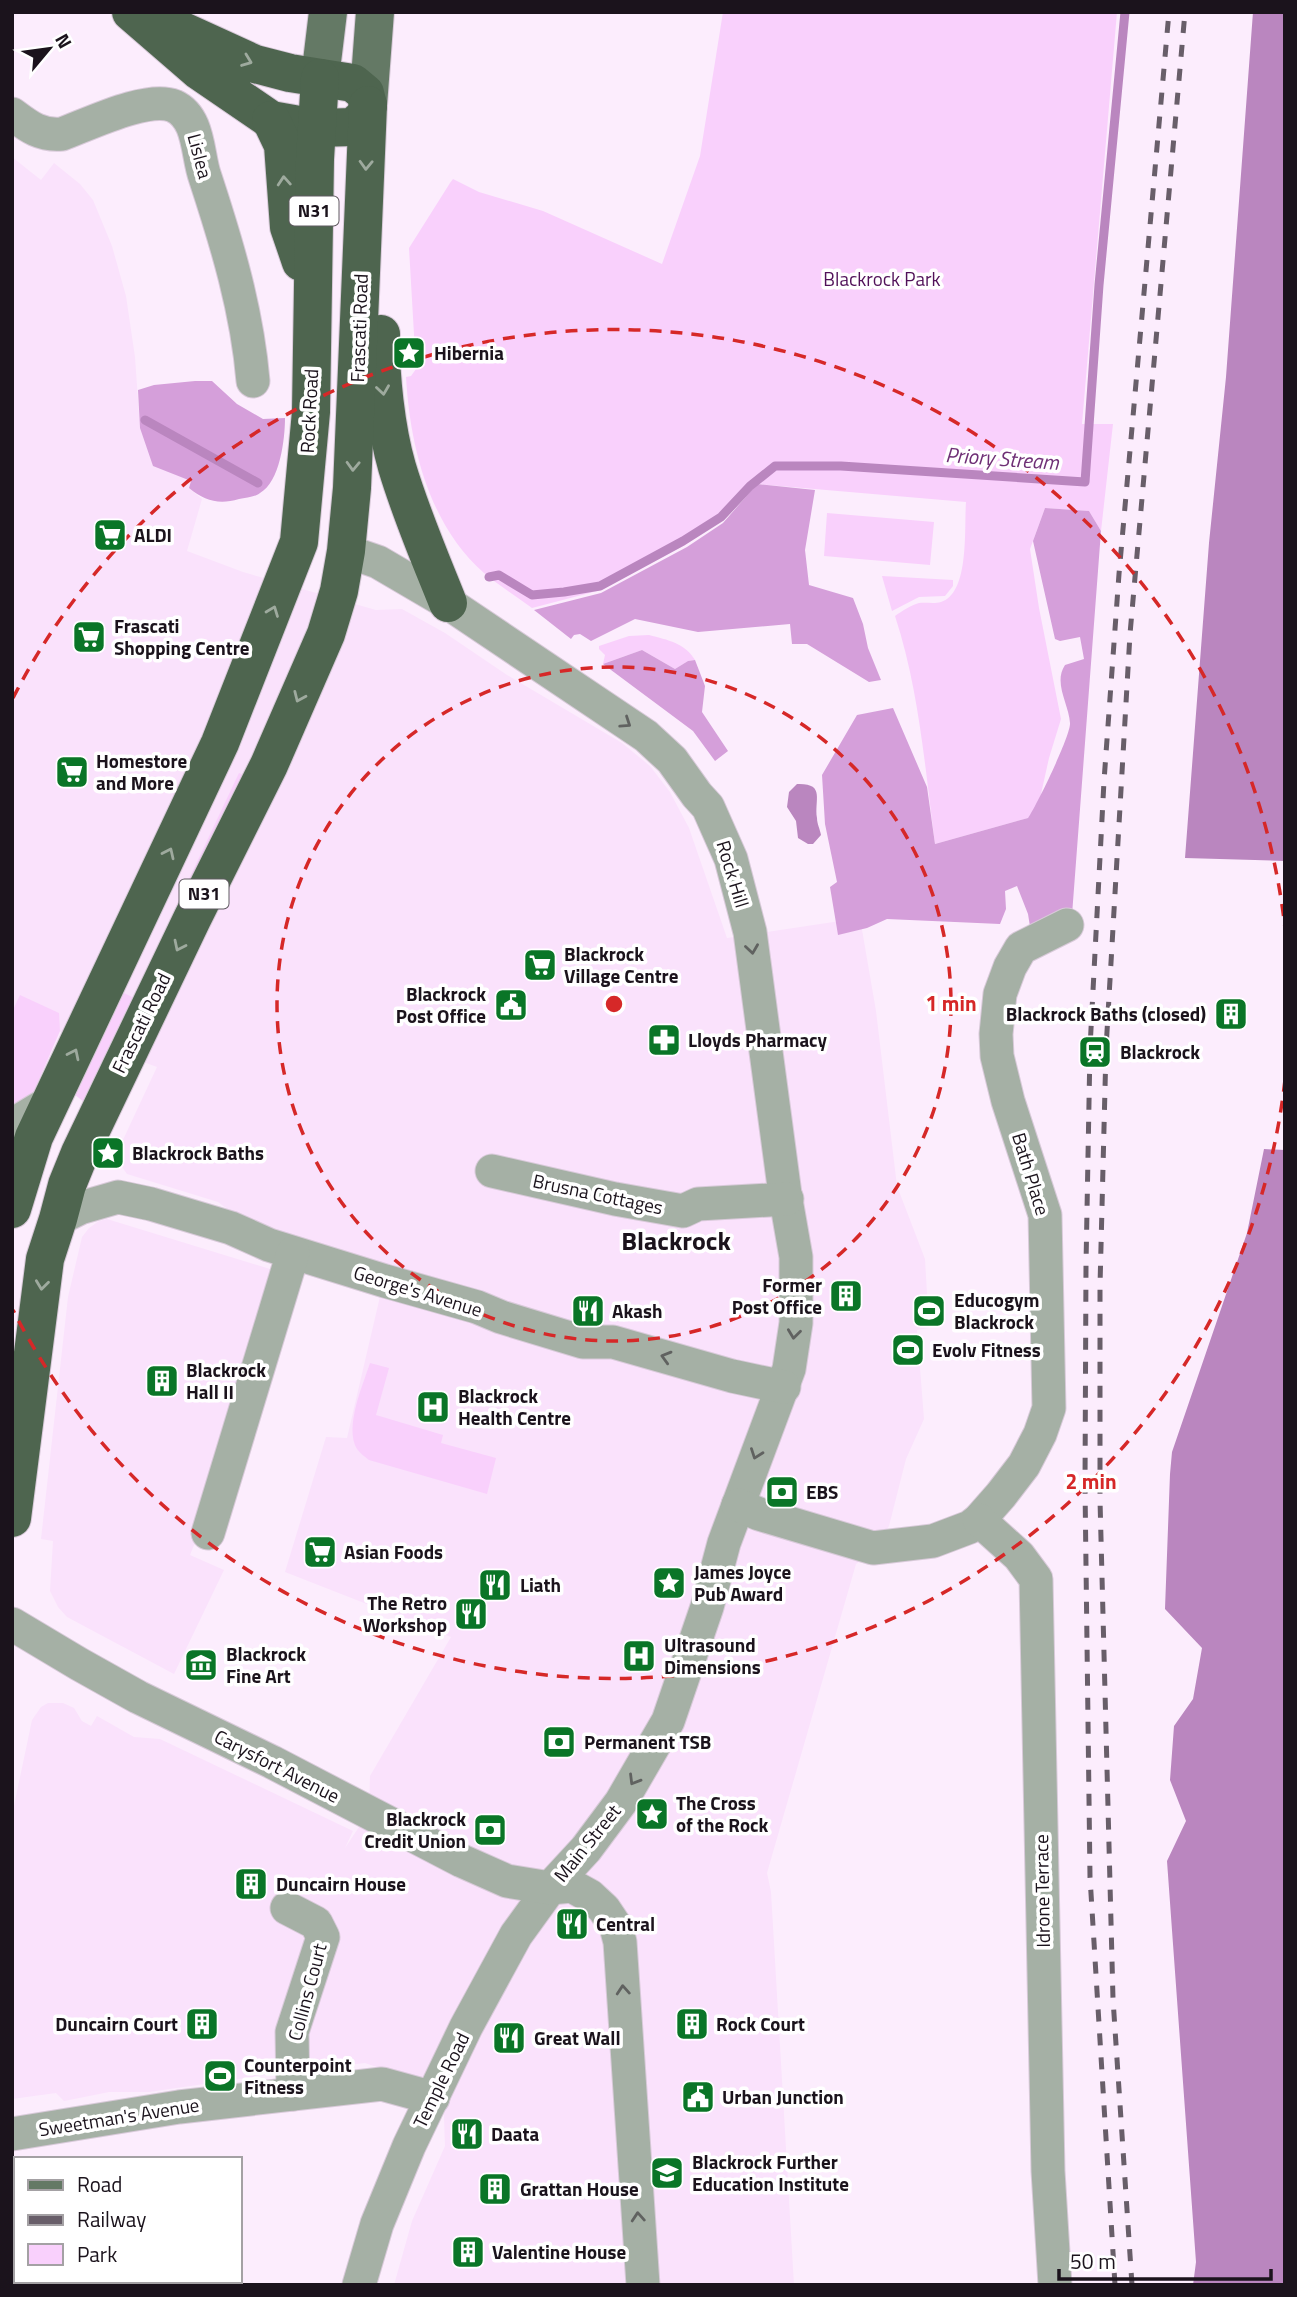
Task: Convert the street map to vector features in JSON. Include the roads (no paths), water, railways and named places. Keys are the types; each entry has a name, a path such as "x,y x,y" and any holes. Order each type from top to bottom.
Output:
{"highway":[{"path":"134,15 185,32 255,64 353,83 365,93 368,105 365,116 353,127 316,128 271,120 198,70 134,15"},
{"name":"N31","path":"313,294 316,128 320,78"},
{"name":"Frascati Road","path":"12,1518 45,1259 67,1185 191,919 269,765 326,634 339,591 352,488 368,105"},
{"path":"271,120 283,145 289,227 313,294"},
{"name":"N31","path":"363,226 382,293 380,366 396,461 416,523 448,603"},
{"name":"Rock Road","path":"299,542 307,468 313,294"},
{"path":"299,542 346,551"},
{"name":"N31","path":"12,1209 30,1146 220,743 299,542"}],"main road":[{"path":"320,78 328,12"},
{"path":"368,105 375,12"}],"street":[{"name":"Lislea","path":"12,114 32,129 47,134 61,134 150,102 175,106 188,118 198,139 199,159 231,259 250,348 253,381"},
{"name":"Rock Hill","path":"346,551 378,562 448,603 646,736 671,760 708,807 721,834 750,932 796,1257 796,1322 784,1387"},
{"name":"Bath Place","path":"738,1506 873,1548 933,1541 970,1527 979,1520 1024,1465 1040,1434 1049,1408 1045,1215 1008,1101 997,1056 996,1034 1000,994 1010,967 1021,948 1067,925"},
{"path":"12,1125 51,1102"},
{"name":"Brusna Cottages","path":"492,1171 615,1199 683,1210 698,1204 787,1199"},
{"name":"George's Avenue","path":"58,1219 80,1208 118,1197 194,1216 293,1253 477,1307 583,1342 613,1342 732,1376 784,1387"},
{"path":"208,1533 293,1253"},
{"name":"Main Street","path":"550,1888 586,1849 621,1802 668,1721 707,1607 724,1543 784,1387"},
{"name":"Idrone Terrace","path":"979,1520 1018,1556 1036,1579 1048,2171 1055,2285"},
{"name":"Carysfort Avenue","path":"12,1624 138,1697 272,1762 462,1861 507,1881 550,1888"},
{"name":"Main Street","path":"550,1888 572,1886 590,1896 604,1909 616,1927 620,1942 643,2285"},
{"name":"Temple Road","path":"359,2285 377,2224 409,2146 516,1935 550,1888"},
{"name":"Collins Court","path":"287,1908 316,1923 323,1937 292,2032 293,2094"},
{"name":"Sweetman's Avenue","path":"12,2134 179,2107 382,2084 433,2098"}],"waterway":[{"name":"Priory Stream","path":"489,577 499,575 532,595 600,586 721,517 750,486 775,466 841,466 1085,482 1099,285 1125,12"},
{"name":"Priory Stream","path":"145,420 258,483"}],"railway":[{"path":"1115,2285 1090,1877 1085,1487 1090,1048 1104,781 1119,574 1169,12"},
{"path":"1132,2285 1113,1999 1100,1500 1100,1286 1106,1049 1130,634 1185,12"}],"place":[{"name":"Hibernia","path":"409,353"},
{"name":"ALDI","path":"110,535"},
{"name":"Frascati Shopping Centre","path":"89,637"},
{"name":"Homestore and More","path":"72,772"},
{"name":"Blackrock Village Centre","path":"540,965"},
{"name":"Blackrock Post Office","path":"511,1005"},
{"name":"Blackrock Baths (closed)","path":"1231,1014"},
{"name":"Lloyds Pharmacy","path":"664,1040"},
{"name":"Blackrock","path":"1095,1052"},
{"name":"Blackrock Baths","path":"108,1153"},
{"name":"Former Post Office","path":"846,1296"},
{"name":"Akash","path":"588,1311"},
{"name":"Educogym Blackrock","path":"929,1311"},
{"name":"Evolv Fitness","path":"908,1350"},
{"name":"Blackrock Hall II","path":"162,1381"},
{"name":"Blackrock Health Centre","path":"433,1407"},
{"name":"EBS","path":"782,1492"},
{"name":"Asian Foods","path":"320,1552"},
{"name":"James Joyce Pub Award","path":"669,1583"},
{"name":"Liath","path":"495,1585"},
{"name":"The Retro Workshop","path":"471,1614"},
{"name":"Ultrasound Dimensions","path":"639,1656"},
{"name":"Blackrock Fine Art","path":"201,1665"},
{"name":"Permanent TSB","path":"559,1742"},
{"name":"The Cross of the Rock","path":"652,1814"},
{"name":"Blackrock Credit Union","path":"490,1830"},
{"name":"Duncairn House","path":"251,1884"},
{"name":"Central","path":"572,1924"},
{"name":"Duncairn Court","path":"202,2024"},
{"name":"Rock Court","path":"692,2024"},
{"name":"Great Wall","path":"509,2038"},
{"name":"Counterpoint Fitness","path":"220,2076"},
{"name":"Urban Junction","path":"698,2097"},
{"name":"Daata","path":"467,2134"},
{"name":"Blackrock Further Education Institute","path":"667,2173"},
{"name":"Grattan House","path":"495,2189"},
{"name":"Valentine House","path":"468,2252"}],"district":[{"name":"Blackrock","path":"676,1241"}],"park label":[{"name":"Blackrock Park","path":"882,279"}]}
